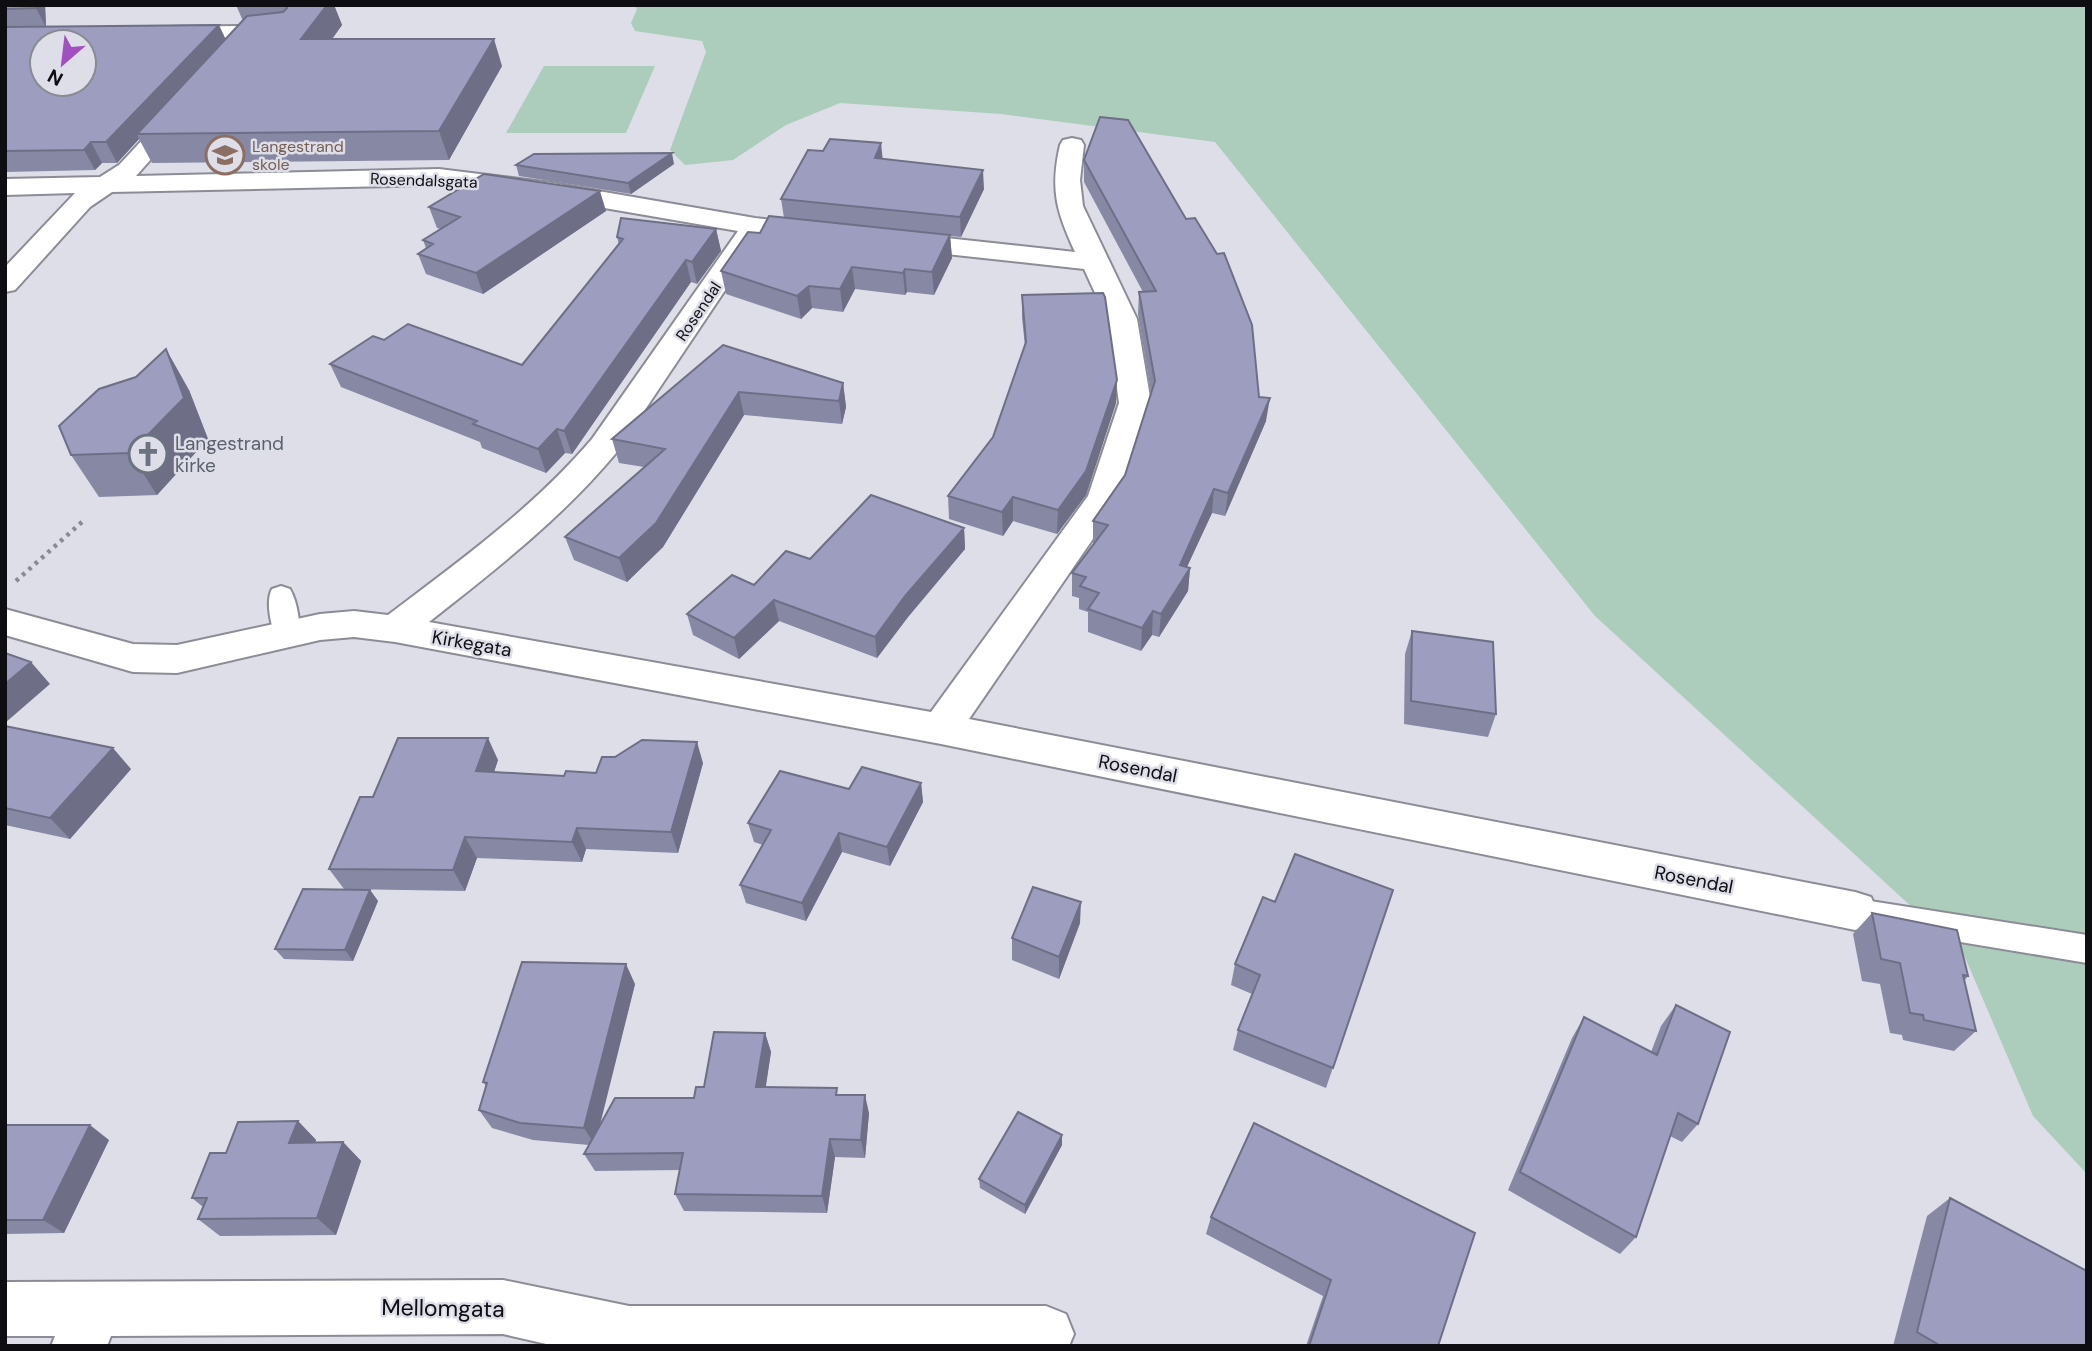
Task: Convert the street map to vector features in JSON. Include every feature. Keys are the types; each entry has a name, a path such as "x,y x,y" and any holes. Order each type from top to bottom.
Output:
{"street":[{"path":"143,34 237,33 254,36 211,79"},
{"path":"5,284 81,201 128,170 193,99"},
{"path":"941,729 1104,498 1135,403 1122,319 1068,205 1066,173 1072,145"},
{"name":"Rosendalsgata","path":"5,187 439,177 552,191 755,226"},
{"path":"755,226 1094,262"},
{"name":"Rosendal","path":"395,629 511,539 580,476 604,446 755,226"},
{"name":"Kirkegata","path":"5,622 133,658 177,659 320,627 354,624 395,629 941,729"},
{"name":"Rosendal","path":"941,729 1855,911"},
{"name":"Mellomgata","path":"5,1309 87,1327 503,1307 629,1334 1046,1334"}],"lane":[{"path":"281,595 288,634"},
{"path":"1855,911 2087,949"}],"path":[{"path":"15,583 82,522"}],"green space":[{"path":"633,5 2087,5 2087,1174 2033,1116 1964,955 1595,616 1215,142 1001,114 840,103 786,125 733,160 685,165 670,150 706,52 702,41 635,31 631,23 637,9"},
{"path":"544,66 655,66 626,133 506,133"}],"building":[{"path":"5,5 35,5 36,8 5,9"},
{"path":"287,5 327,5 301,39 494,39 439,131 137,134 247,16 283,12"},
{"path":"219,25 106,142 91,142 84,150 5,151 5,27"},
{"path":"1100,117 1128,120 1186,219 1195,218 1217,254 1224,253 1252,325 1259,397 1270,398 1228,493 1214,489 1180,565 1190,568 1161,614 1153,611 1142,628 1088,609 1099,593 1080,586 1086,577 1072,573 1108,525 1093,521 1125,475 1155,381 1139,292 1156,291 1084,160"},
{"path":"830,139 881,143 875,158 983,170 960,217 781,199 808,150 823,151"},
{"path":"672,153 628,183 516,165 534,154"},
{"path":"484,174 600,191 476,273 418,254 433,244 423,240 460,217 429,207"},
{"path":"769,216 950,235 932,272 905,269 903,273 852,267 840,289 809,286 797,296 721,271 748,232 760,233"},
{"path":"621,218 716,229 692,262 686,260 564,431 557,429 538,449 473,424 477,421 330,364 373,336 384,340 408,324 522,365 623,239 617,237"},
{"path":"1103,293 1117,380 1086,471 1058,510 1013,497 1002,512 948,496 993,437 1026,342 1022,295"},
{"path":"723,345 843,383 839,401 739,392 656,523 619,558 565,537 665,449 612,439"},
{"path":"166,349 184,398 130,453 71,455 59,426 99,389 136,377"},
{"path":"871,495 964,528 905,596 875,637 774,600 734,638 687,614 732,575 754,585 786,551 810,559"},
{"path":"1412,631 1493,642 1496,714 1411,701"},
{"path":"5,653 31,662 5,684"},
{"path":"5,726 113,748 50,818 5,808"},
{"path":"398,738 488,738 476,771 564,776 566,771 596,773 602,757 615,757 642,740 697,742 671,832 577,828 572,842 465,837 453,870 329,869 360,797 373,797"},
{"path":"862,767 921,783 887,847 839,833 802,903 740,885 771,830 748,823 780,771 849,789"},
{"path":"1295,854 1393,890 1333,1068 1238,1030 1260,975 1235,964 1263,897 1275,902"},
{"path":"1033,887 1081,902 1059,957 1012,938"},
{"path":"303,889 370,890 345,950 275,949"},
{"path":"1872,913 1957,930 1968,976 1963,975 1976,1031 1924,1020 1923,1015 1910,1013 1900,963 1881,959"},
{"path":"522,962 626,964 584,1128 520,1123 479,1110 487,1083 483,1082"},
{"path":"1676,1005 1730,1032 1698,1124 1678,1113 1636,1237 1520,1172 1584,1017 1657,1055"},
{"path":"714,1032 765,1033 756,1087 837,1088 836,1095 865,1095 861,1140 830,1139 822,1196 675,1194 683,1153 584,1154 615,1098 694,1098 696,1087 704,1087"},
{"path":"1018,1112 1062,1135 1025,1205 979,1179"},
{"path":"298,1121 289,1143 343,1142 317,1218 198,1219 207,1198 192,1198 210,1153 226,1153 238,1122"},
{"path":"1254,1123 1475,1233 1438,1346 1309,1346 1331,1280 1211,1217"},
{"path":"5,1125 90,1125 43,1220 5,1220"},
{"path":"1950,1198 2087,1271 2087,1346 1941,1346 1917,1332"}],"place":[{"name":"Langestrand skole","path":"225,155"},
{"name":"Langestrand kirke","path":"148,454"}]}
